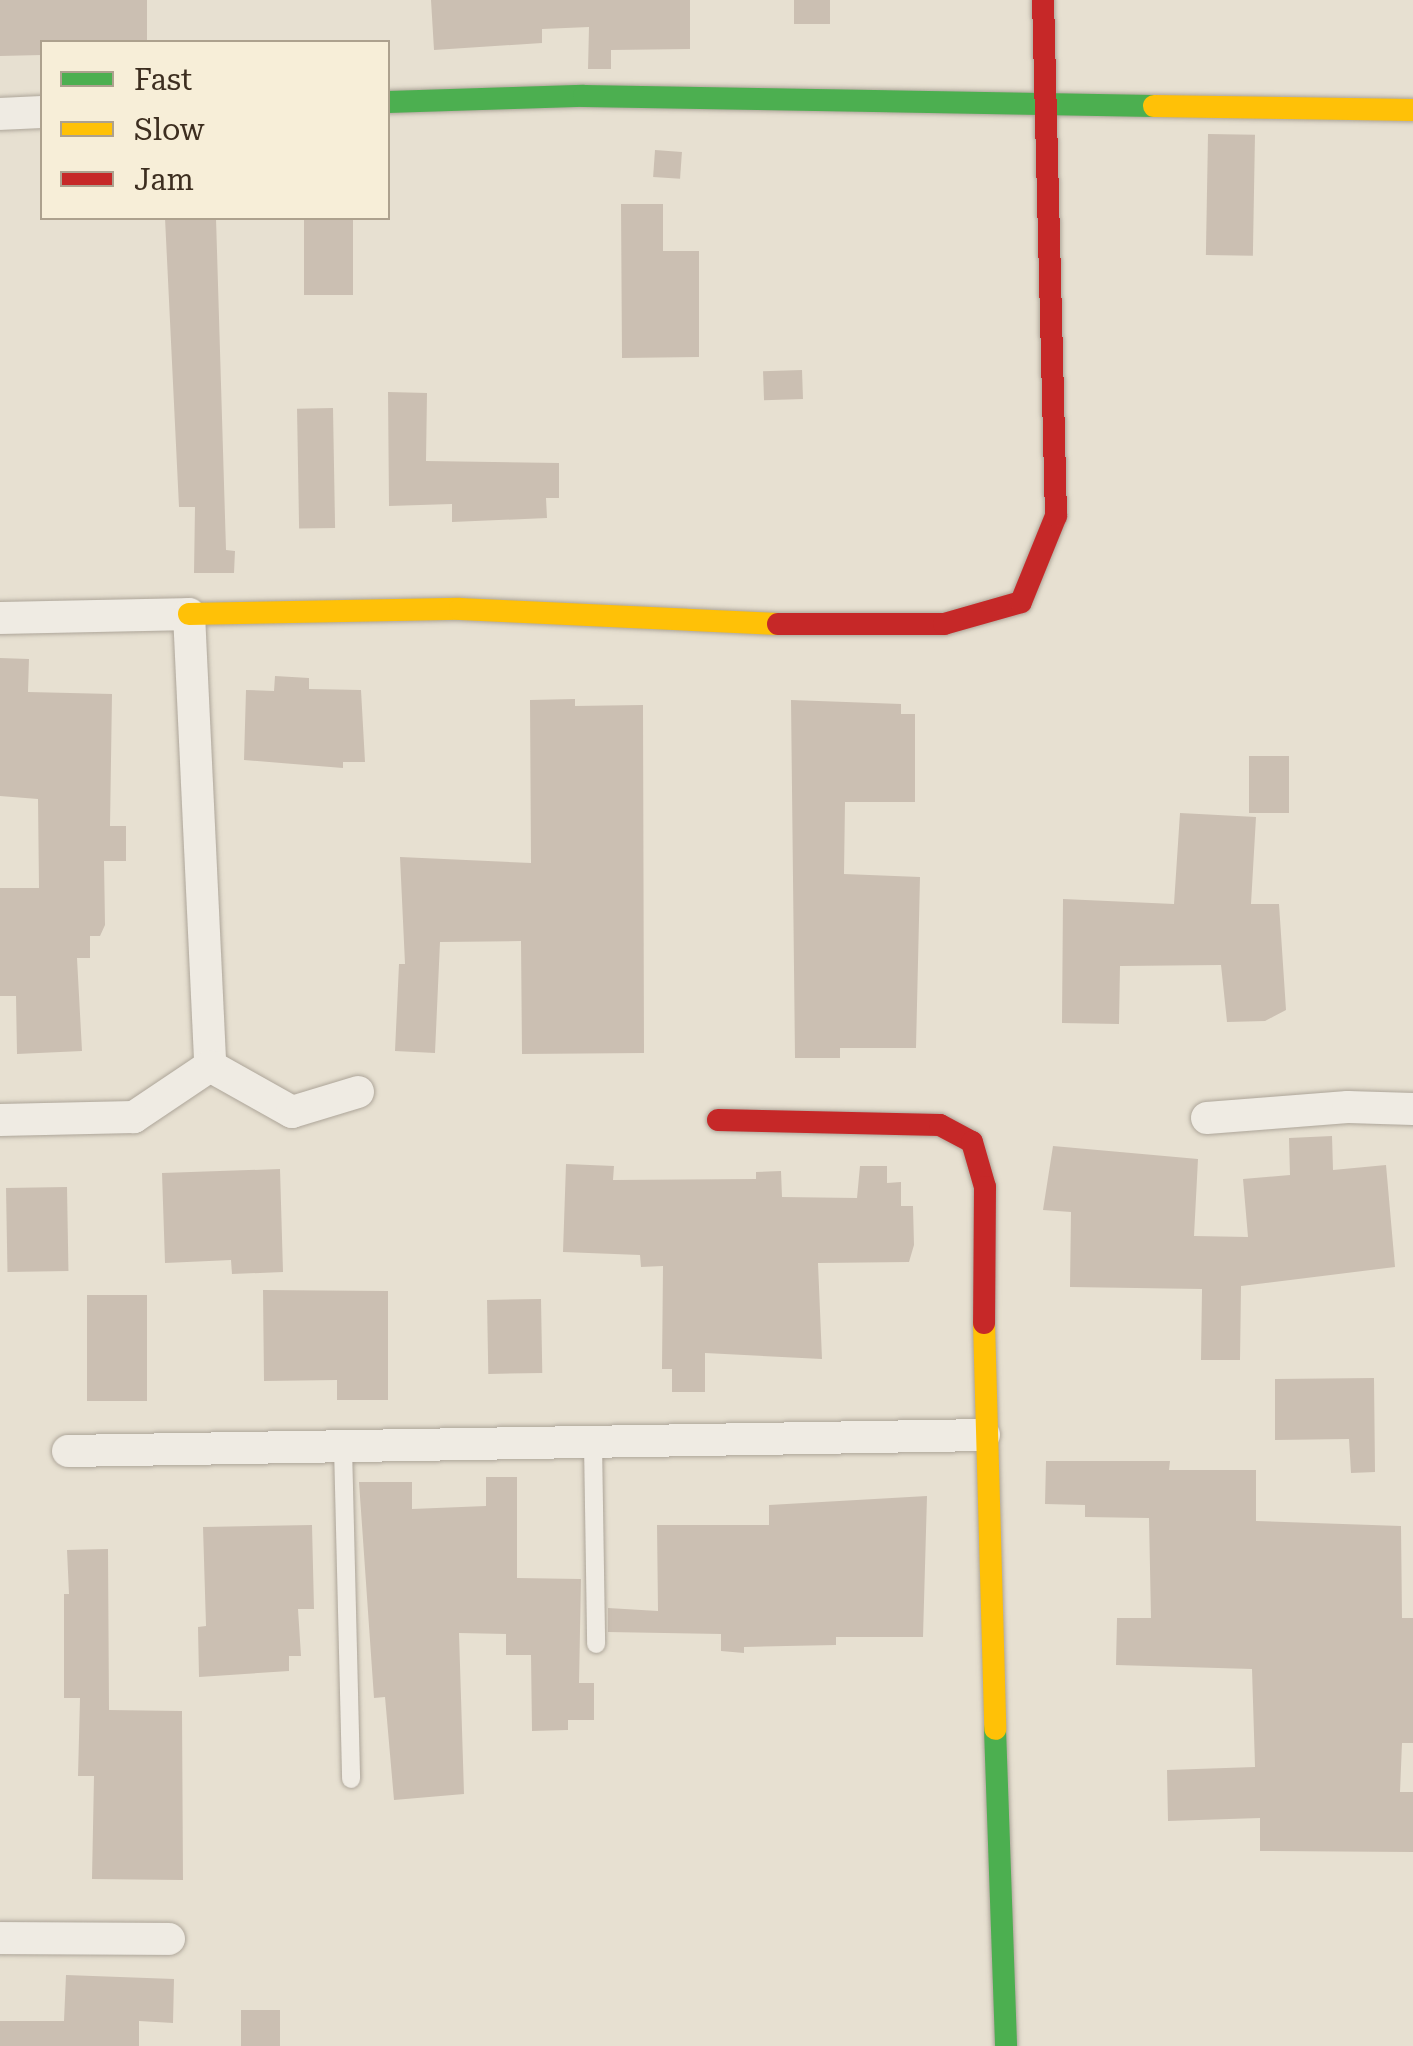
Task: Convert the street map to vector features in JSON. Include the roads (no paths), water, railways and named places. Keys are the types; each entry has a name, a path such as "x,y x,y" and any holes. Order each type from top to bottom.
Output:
{"street":[{"path":"0,618 460,609 869,625 944,624 1020,602 1056,516 1044,0"},
{"path":"390,102 584,96 1413,110"},
{"path":"0,114 40,112"},
{"path":"188,614 210,1066"},
{"path":"210,1066 292,1112 358,1092"},
{"path":"0,1120 134,1117 210,1066"},
{"path":"1207,1118 1413,1109"},
{"path":"718,1120 940,1126 972,1142 986,1187 984,1436 1006,2046"},
{"path":"68,1451 984,1436"},
{"path":"0,1938 168,1939"}],"lane":[{"path":"593,1443 596,1644"},
{"path":"343,1446 351,1779"}]}
